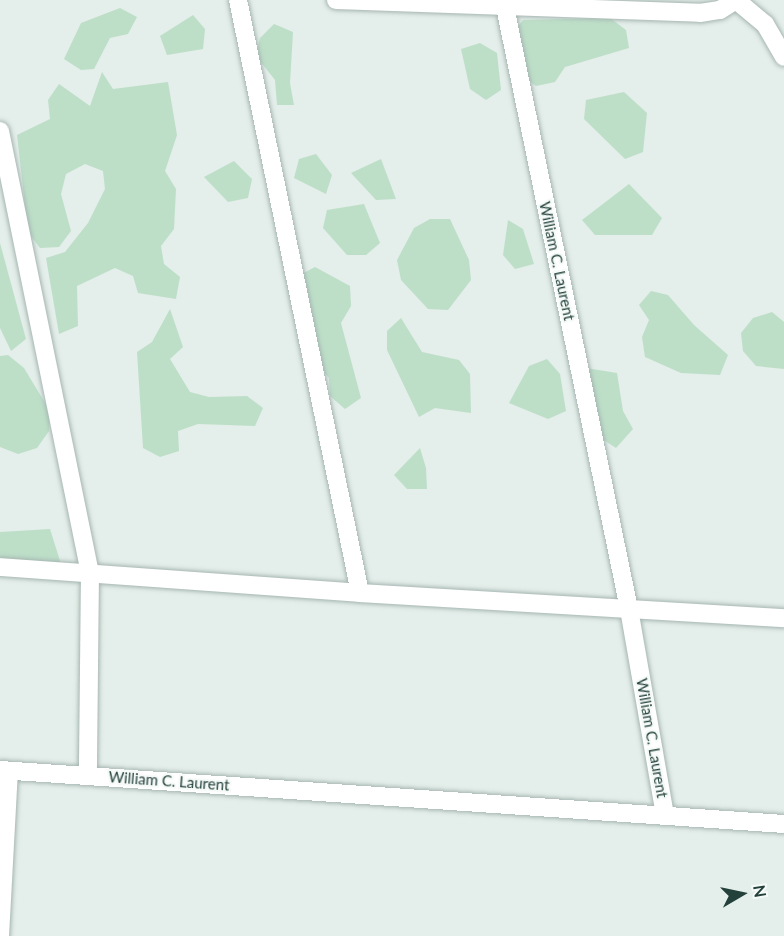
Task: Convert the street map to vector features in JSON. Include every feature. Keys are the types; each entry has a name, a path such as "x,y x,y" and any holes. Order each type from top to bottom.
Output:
{"street":[{"path":"238,0 360,593"},
{"path":"336,0 680,13 720,10 736,0 765,24 784,57"},
{"name":"William C. Laurent","path":"4,771 665,815 629,609 505,7"},
{"path":"0,131 90,572 88,776"},
{"path":"0,567 360,593 784,618"},
{"path":"0,936 4,771"},
{"path":"665,815 784,824"}],"green space":[{"path":"120,8 137,17 128,34 110,38 94,69 81,70 64,59 81,23"},
{"path":"193,15 205,29 203,49 167,55 160,36"},
{"path":"610,18 626,30 629,48 565,67 555,82 536,86 521,75 508,38 523,20"},
{"path":"274,24 293,32 290,83 294,105 277,105 275,80 256,56 260,38"},
{"path":"480,43 497,53 501,90 486,100 470,89 461,49"},
{"path":"102,72 113,89 168,82 177,135 165,171 176,189 174,229 161,246 164,264 180,277 176,299 138,293 133,276 115,268 77,286 78,326 59,334 46,258 65,252 88,223 105,189 103,171 85,164 66,174 61,194 71,231 59,247 40,248 28,232 17,135 50,119 48,100 59,84 90,106"},
{"path":"624,92 647,113 643,152 625,159 584,119 586,100"},
{"path":"316,154 332,175 326,194 294,178 299,159"},
{"path":"381,159 396,199 376,200 351,173"},
{"path":"234,161 252,179 248,198 228,202 204,177"},
{"path":"629,184 662,218 652,235 595,235 582,220"},
{"path":"364,204 380,243 366,255 347,255 323,228 327,210"},
{"path":"430,219 450,219 469,260 471,280 448,310 428,309 401,280 397,260 414,228"},
{"path":"508,220 523,229 534,264 515,269 503,255"},
{"path":"0,243 26,339 11,351 0,328"},
{"path":"315,267 350,286 351,306 341,323 361,398 345,409 330,396 329,378 304,350 298,276"},
{"path":"651,291 668,295 694,325 728,355 720,375 681,373 645,357 642,337 649,320 639,305"},
{"path":"170,309 183,347 170,359 190,392 209,397 247,396 263,408 255,426 198,424 178,431 179,451 160,457 143,448 137,352 152,342"},
{"path":"772,312 784,322 784,369 756,366 743,351 741,333 753,318"},
{"path":"401,318 422,352 459,360 470,374 471,413 435,408 419,417 387,350 387,331"},
{"path":"8,355 24,368 50,411 49,431 37,448 18,454 0,447 0,356"},
{"path":"547,359 560,374 566,411 548,419 509,403 529,366"},
{"path":"580,367 617,373 623,411 633,429 616,448 599,437"},
{"path":"420,448 426,468 427,489 407,489 394,475"},
{"path":"50,529 61,564 0,566 0,532"}]}
